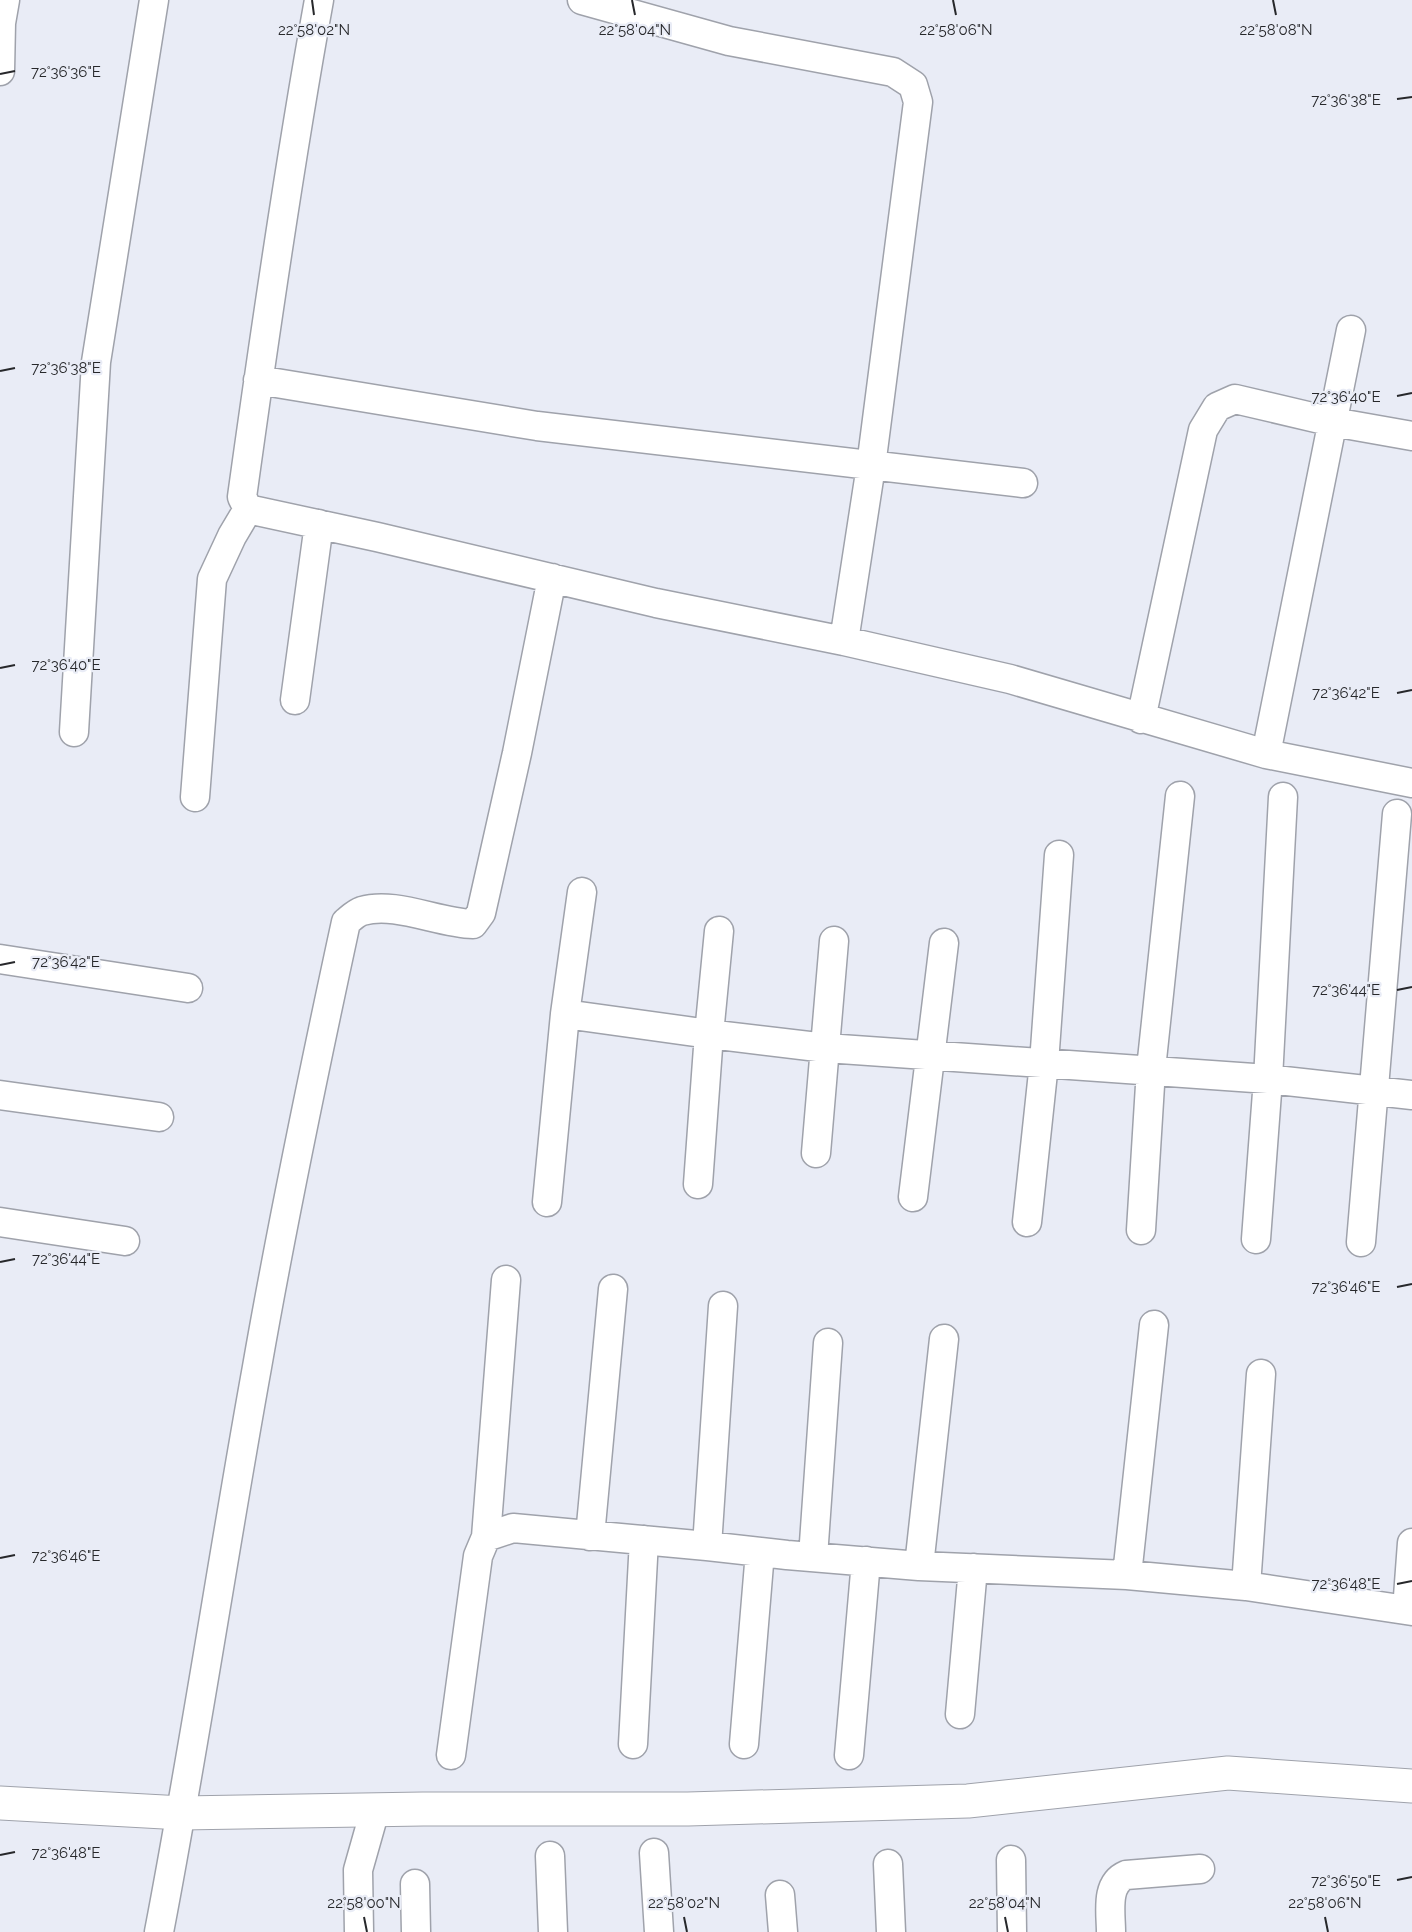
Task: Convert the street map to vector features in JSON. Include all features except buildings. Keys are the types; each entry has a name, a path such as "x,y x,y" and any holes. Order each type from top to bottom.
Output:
{"street":[{"path":"0,71 5,0"},
{"path":"74,732 96,362 154,0"},
{"path":"248,509 242,497 258,381 297,121 319,0"},
{"path":"582,0 729,41 893,72 913,85 918,102 871,466 844,640"},
{"path":"1266,754 1351,330"},
{"path":"258,381 537,426 1023,483"},
{"path":"1141,719 1203,430 1217,407 1235,399 1333,422 1412,436"},
{"path":"248,509 656,603 844,640 1010,679 1266,754 1412,783"},
{"path":"195,797 212,579 222,554 248,509"},
{"path":"295,700 319,524"},
{"path":"159,1932 182,1813 207,1653 265,1320 297,1149 346,922 359,912 377,908 398,910 458,924 473,924 481,913 517,753 552,578"},
{"path":"1141,1230 1151,1069 1180,796"},
{"path":"1256,1239 1268,1078 1283,797"},
{"path":"1360,1242 1397,814"},
{"path":"1027,1222 1044,1063 1059,855"},
{"path":"547,1202 565,1014 582,892"},
{"path":"698,1184 719,931"},
{"path":"816,1153 834,941"},
{"path":"914,1197 944,943"},
{"path":"0,959 188,988"},
{"path":"565,1014 825,1047 1268,1078 1412,1095"},
{"path":"0,1095 159,1117"},
{"path":"0,1222 125,1241"},
{"path":"451,1755 478,1556 486,1537 506,1280"},
{"path":"590,1536 613,1289"},
{"path":"706,1546 723,1306"},
{"path":"1127,1575 1154,1325"},
{"path":"919,1566 944,1339"},
{"path":"813,1557 828,1343"},
{"path":"1246,1587 1261,1374"},
{"path":"486,1537 513,1528 919,1566 1127,1575 1246,1587 1409,1611 1412,1543"},
{"path":"633,1744 644,1540"},
{"path":"744,1744 760,1552"},
{"path":"849,1755 866,1561"},
{"path":"960,1714 973,1568"},
{"path":"0,1803 182,1813 688,1809 968,1801 1228,1773 1412,1786"},
{"path":"359,1932 358,1870 375,1810"},
{"path":"654,1853 659,1932"},
{"path":"550,1856 553,1932"},
{"path":"1011,1860 1012,1932"},
{"path":"888,1864 891,1932"},
{"path":"1112,1932 1111,1898 1113,1886 1119,1878 1126,1875 1200,1869"},
{"path":"415,1884 416,1932"},
{"path":"780,1895 783,1932"}]}
